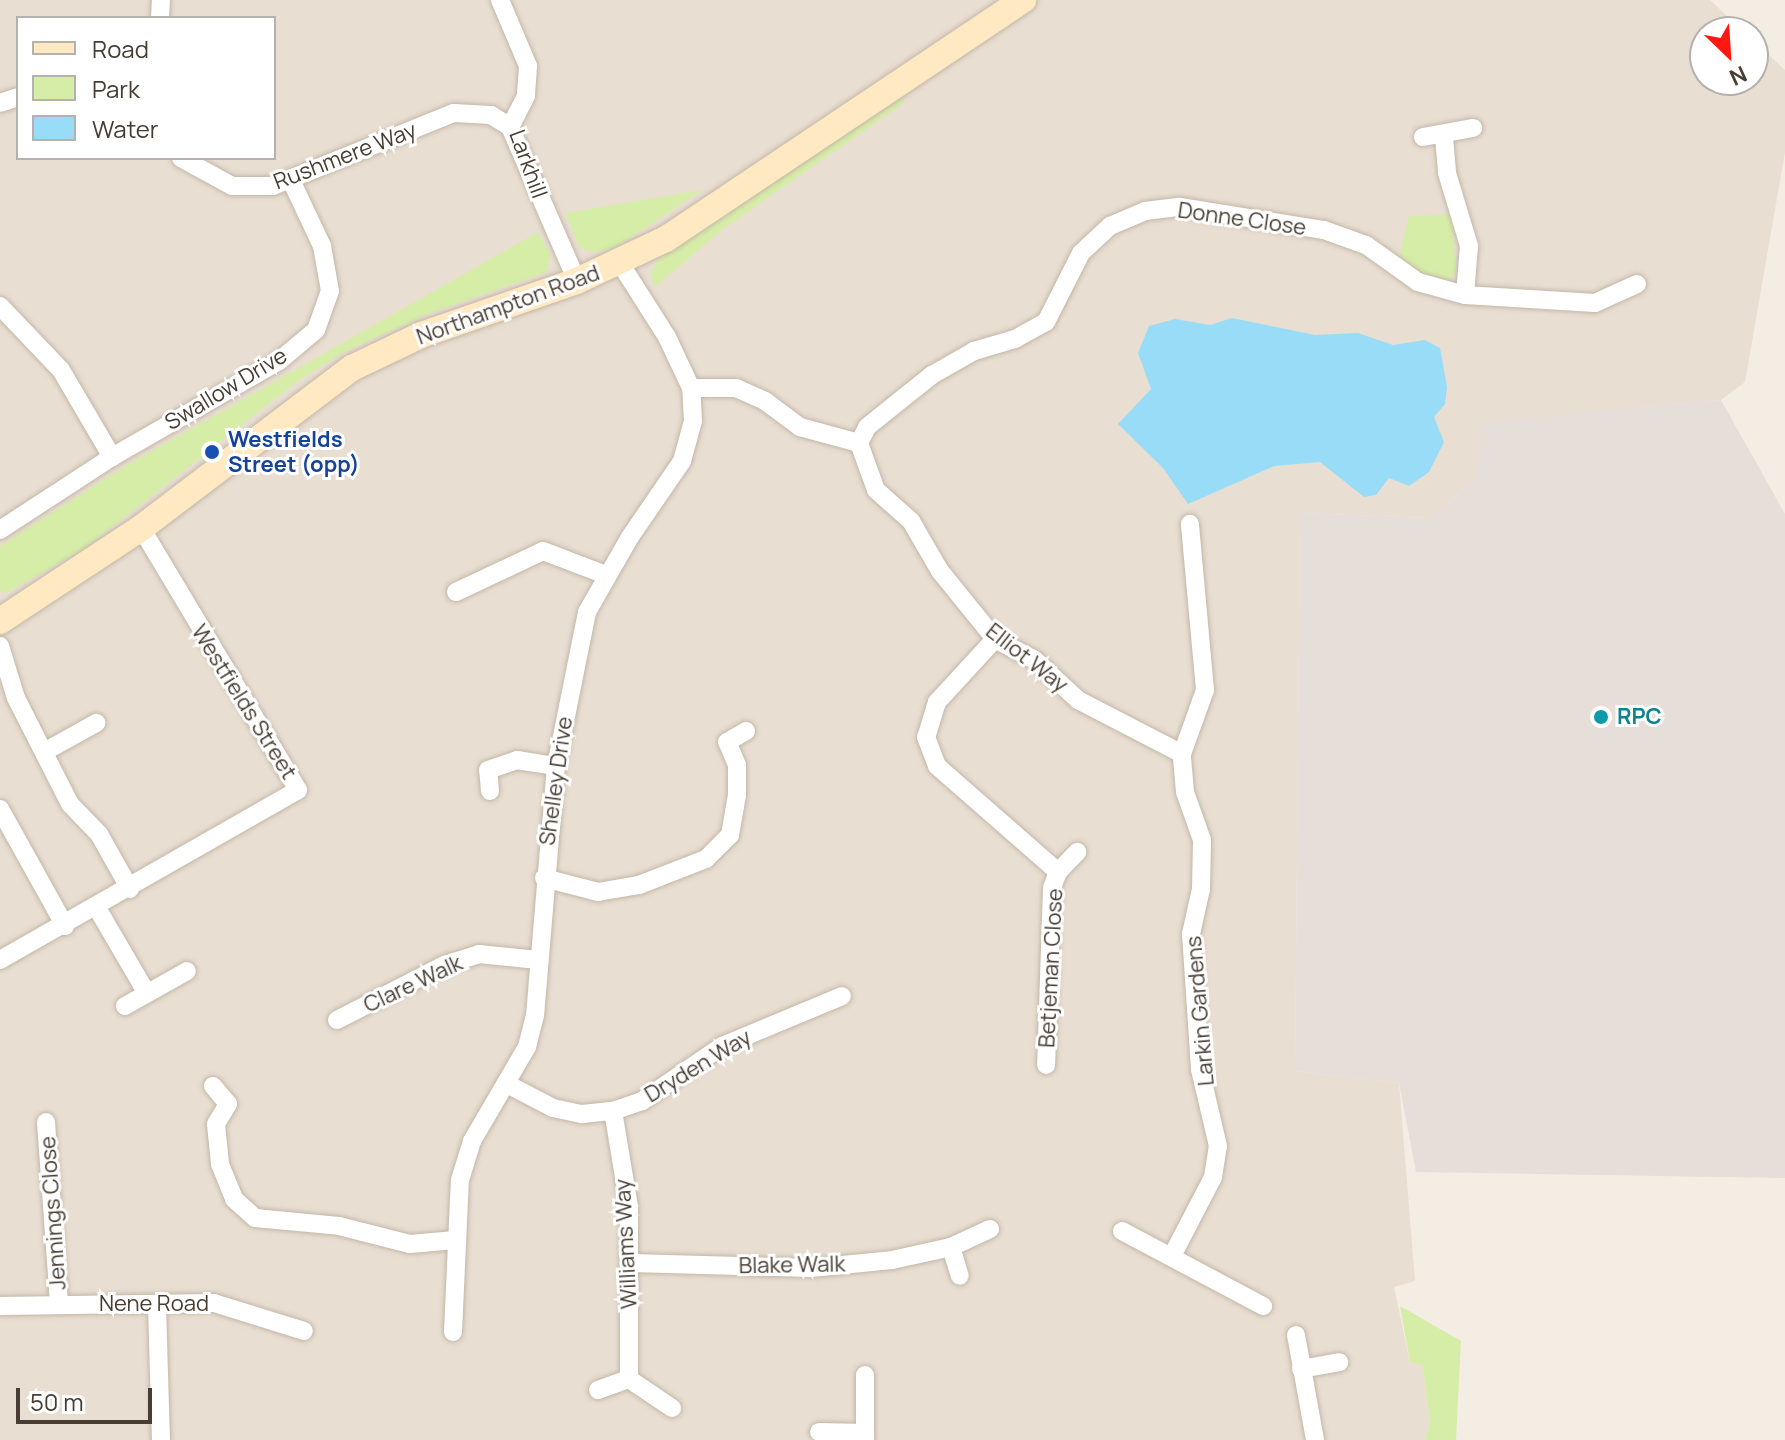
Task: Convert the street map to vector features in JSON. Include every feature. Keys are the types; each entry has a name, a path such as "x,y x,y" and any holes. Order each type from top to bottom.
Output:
{"main road":[{"name":"Northampton Road","path":"0,621 141,528 352,368 421,335 577,281 666,239 1023,0"}],"street":[{"name":"Larkhill","path":"500,0 528,66 526,96 510,127 577,281"},
{"name":"Rushmere Way","path":"185,160 232,186 291,180 454,113 491,115 510,127"},
{"path":"1423,137 1444,137 1473,128"},
{"path":"1444,137 1447,173 1469,246 1465,295"},
{"name":"Swallow Drive","path":"0,530 112,457 279,361 316,330 330,291 322,246 291,180"},
{"name":"Donne Close","path":"859,443 867,427 932,375 974,351 1015,339 1046,322 1081,253 1110,226 1145,211 1180,207 1324,230 1366,245 1418,282 1465,295 1595,303 1637,284"},
{"name":"Shelley Drive","path":"453,1332 455,1240 465,1162 527,1047 535,1016 544,878 556,766 587,612 606,575 682,461 693,421 691,388 667,337 620,263"},
{"path":"0,306 61,370 112,457"},
{"path":"691,388 736,388 765,401 800,427 859,443"},
{"name":"Elliot Way","path":"859,443 876,490 911,521 940,571 995,639 1035,660 1078,700 1182,754"},
{"name":"Larkin Gardens","path":"1173,1254 1213,1177 1218,1146 1200,1069 1191,934 1201,889 1202,840 1185,792 1182,754 1205,690 1190,524"},
{"name":"Westfields Street","path":"130,889 298,790 141,528"},
{"path":"456,592 543,551 606,575"},
{"name":"Betjeman Close","path":"995,639 937,702 926,737 937,766 1058,872"},
{"path":"0,646 16,698 70,804 99,834 130,889 0,960"},
{"path":"44,752 96,723"},
{"path":"544,878 598,892 639,885 706,859 730,835 737,795 737,765 727,742 746,731"},
{"path":"490,791 488,770 517,760 556,766"},
{"path":"0,809 65,926"},
{"name":"Betjeman Close","path":"1046,1065 1052,888 1058,872 1077,852"},
{"path":"97,908 145,990"},
{"name":"Clare Walk","path":"337,1020 444,965 479,954 538,960"},
{"path":"125,1006 145,990 187,971"},
{"name":"Dryden Way","path":"507,1084 553,1108 582,1114 613,1111 642,1101 722,1046 842,996"},
{"path":"213,1086 228,1104 216,1124 220,1164 234,1199 255,1218 339,1226 410,1244 455,1240"},
{"name":"Williams Way","path":"613,1111 629,1207 629,1379"},
{"name":"Jennings Close","path":"46,1122 59,1303"},
{"name":"Blake Walk","path":"631,1263 811,1268 892,1260 951,1247 990,1229"},
{"path":"1122,1231 1173,1254 1263,1306"},
{"path":"951,1247 960,1276"},
{"name":"Nene Road","path":"0,1306 214,1303 304,1331"},
{"path":"157,1306 161,1440"},
{"path":"1296,1335 1315,1440"},
{"path":"1301,1369 1339,1362"},
{"path":"819,1432 865,1436 865,1375"},
{"path":"598,1390 629,1379 672,1408"}],"shaded area":[{"path":"0,0 1710,0 1727,16 1689,16 1689,96 1769,96 1769,55 1785,70 1785,152 1745,382 1721,400 1481,423 1477,478 1430,518 1300,513 1295,1071 1399,1083 1415,1281 1394,1287 1410,1362 1423,1366 1430,1424 1425,1440 0,1440"},
{"path":"1721,400 1785,514 1785,1178 1416,1172 1399,1083 1295,1071 1300,513 1430,518 1477,478 1480,423"}],"green space":[{"path":"898,92 904,103 723,229 655,287 650,274 662,253"},
{"path":"702,190 615,248 593,252 580,248 565,213"},
{"path":"1452,214 1456,273 1445,285 1406,266 1400,253 1409,216"},
{"path":"538,232 550,254 547,272 430,313 342,353 298,381 84,549 6,593 0,591 0,546 117,471"},
{"path":"1400,1306 1461,1341 1456,1440 1425,1440 1430,1424 1423,1366 1410,1362"}],"water":[{"path":"1232,318 1315,335 1358,333 1393,345 1425,340 1440,348 1447,387 1445,404 1434,417 1444,442 1429,472 1409,486 1389,478 1376,495 1364,497 1320,462 1274,466 1188,504 1163,468 1118,424 1151,389 1138,353 1149,326 1175,319 1210,325"}],"place":[{"name":"Westfields Street (opp)","path":"212,452"},
{"name":"RPC","path":"1601,717"}]}
